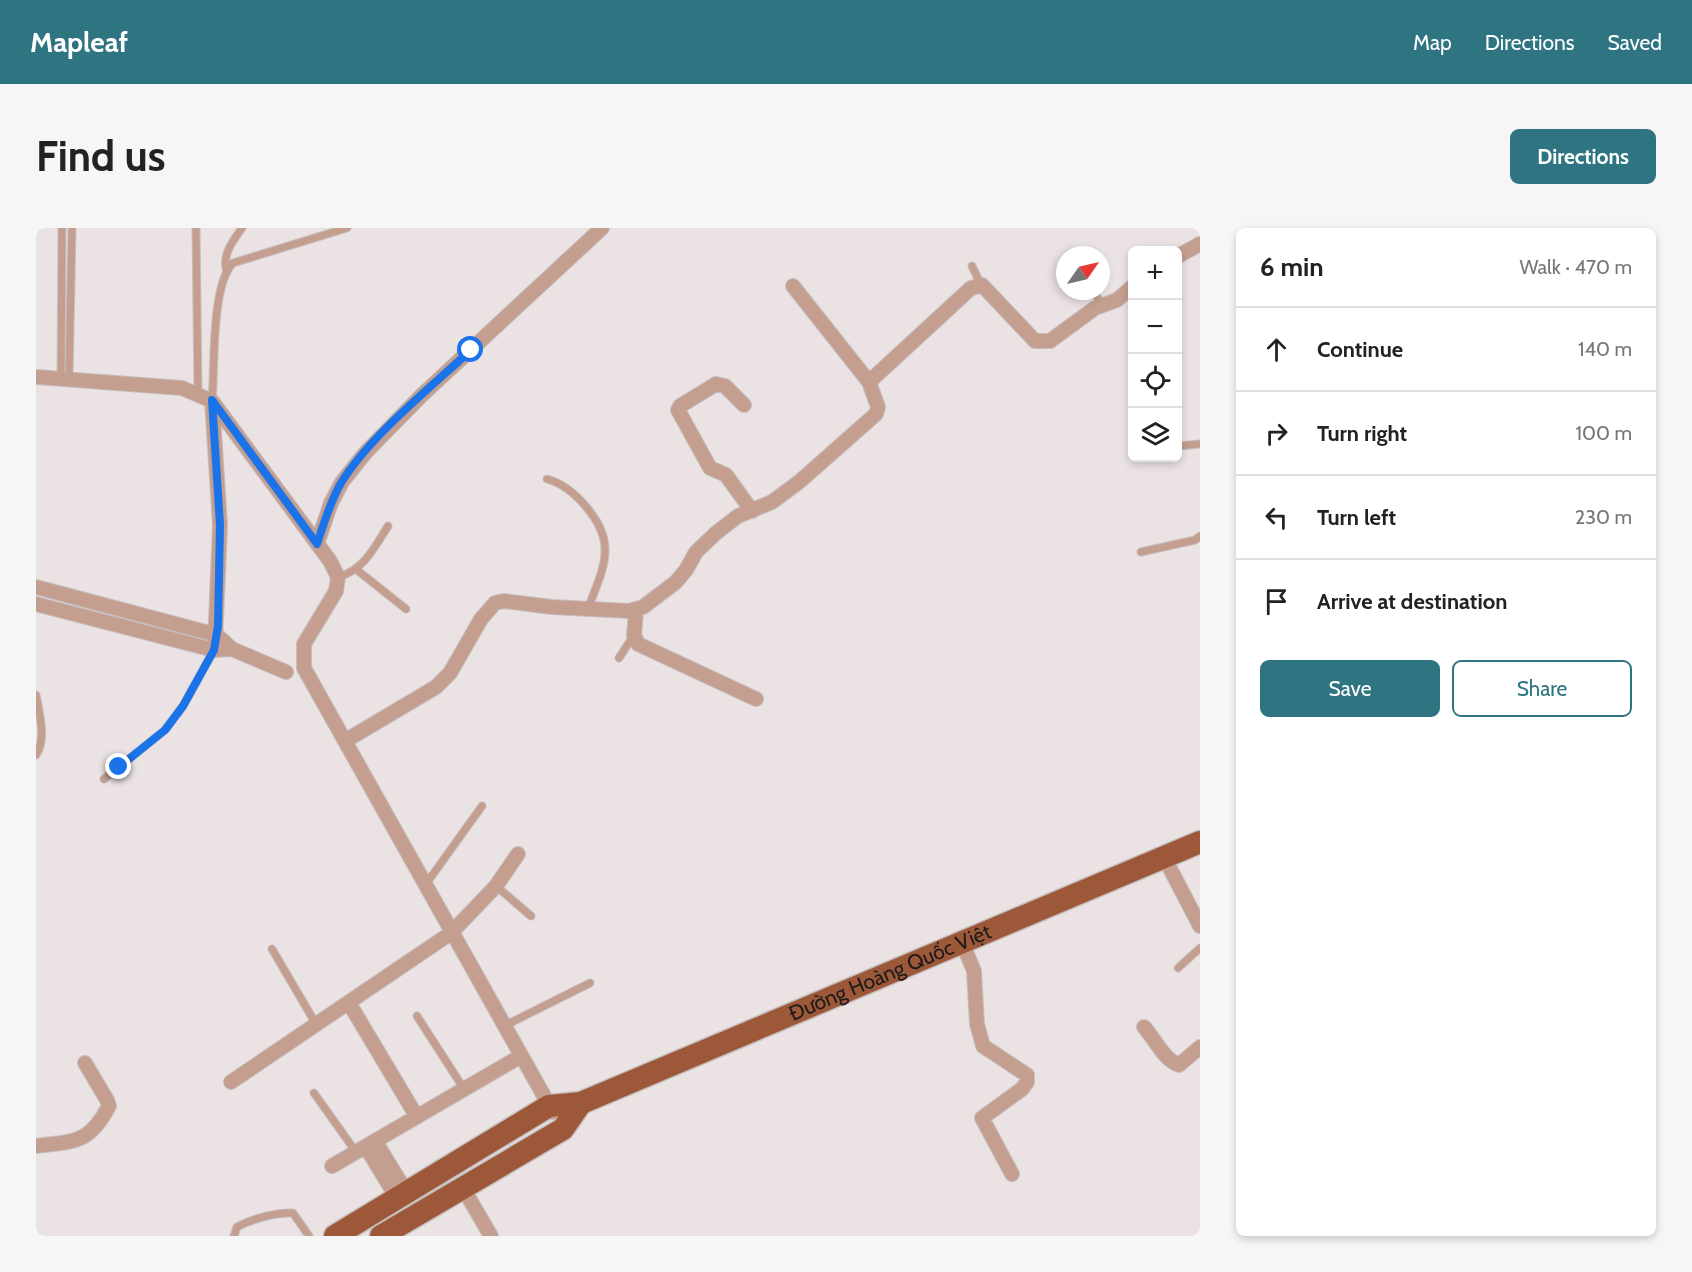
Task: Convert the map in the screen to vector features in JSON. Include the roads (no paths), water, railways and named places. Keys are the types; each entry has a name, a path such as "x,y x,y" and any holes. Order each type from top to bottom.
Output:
{"highway":[{"name":"Đường Hoàng Quốc Việt","path":"335,1236 549,1106 581,1103 1200,842"},
{"path":"381,1236 563,1129 581,1103"}],"street":[{"path":"317,544 331,503 342,482 366,452 414,403 602,228"},
{"path":"1182,254 1200,244"},
{"path":"869,382 971,288 981,285 1035,341 1043,342 1050,341 1102,305 1117,300 1128,290"},
{"path":"345,741 436,687 450,673 481,619 495,603 504,601 636,611 676,582 696,552 716,533 738,516 772,502 799,482 876,414 878,407 869,382 793,286"},
{"path":"36,377 182,388 212,400 308,530 338,577 336,591 304,644 304,668 563,1129"},
{"path":"744,405 725,386 716,384 680,406 678,410 710,468 726,475 752,511"},
{"path":"212,400 220,525 217,635 214,650"},
{"path":"36,587 217,635 236,652"},
{"path":"36,604 214,650 236,652 311,680"},
{"path":"636,611 634,635 638,644 756,699"},
{"path":"231,1082 451,933 496,886 518,854"},
{"path":"1164,857 1200,926"},
{"path":"962,942 974,971 977,1024 983,1046 1027,1075 1027,1082 1022,1089 982,1118 1012,1174"},
{"path":"349,1003 417,1117"},
{"path":"1144,1027 1168,1060 1174,1064 1179,1065 1200,1047"},
{"path":"332,1166 521,1056"},
{"path":"36,1146 82,1139 89,1135 106,1112 109,1106 107,1100 85,1063"},
{"path":"366,1146 402,1196"},
{"path":"463,1188 491,1236"}],"lane":[{"path":"62,228 65,379"},
{"path":"65,379 72,228"},
{"path":"196,228 198,393"},
{"path":"212,400 219,289 231,243 242,228"},
{"path":"226,269 233,263 347,228"},
{"path":"972,266 981,285"},
{"path":"1099,300 1102,305"},
{"path":"1182,446 1200,444"},
{"path":"547,479 559,482 585,507 597,523 604,539 605,552 588,609"},
{"path":"338,577 357,570 388,526"},
{"path":"1142,552 1195,540 1200,536"},
{"path":"357,570 406,609"},
{"path":"619,658 634,635"},
{"path":"104,779 165,730 188,697 214,650"},
{"path":"36,695 41,726 40,749 36,754"},
{"path":"425,885 482,806"},
{"path":"496,886 531,916"},
{"path":"1178,968 1200,948"},
{"path":"272,949 316,1025"},
{"path":"504,1026 590,982"},
{"path":"417,1016 464,1089"},
{"path":"314,1093 366,1146"},
{"path":"234,1236 237,1227 244,1223 286,1212 293,1213 309,1236"}]}
